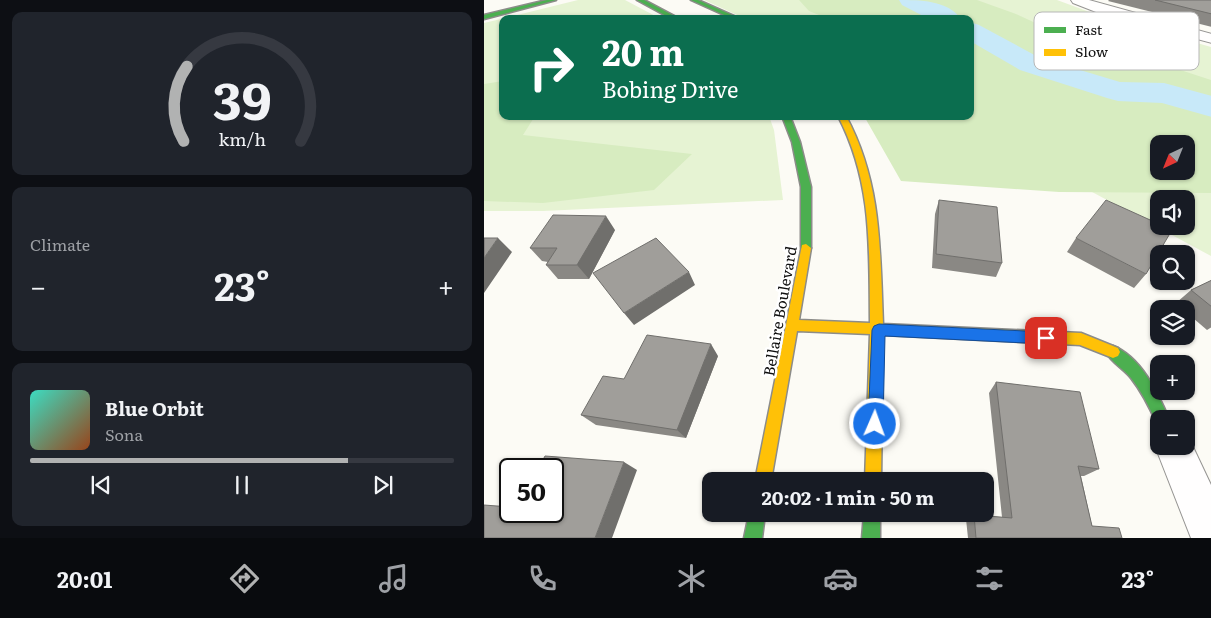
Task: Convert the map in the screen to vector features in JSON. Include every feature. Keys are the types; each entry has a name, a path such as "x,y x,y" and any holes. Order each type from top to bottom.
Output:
{"main road":[{"path":"484,17 554,0"},
{"path":"640,0 669,15"},
{"path":"694,0 729,15"},
{"name":"Bellaire Boulevard","path":"765,472 806,252 806,186 796,142 788,120"},
{"path":"844,120 850,130 869,184 873,205 879,330 873,472"},
{"path":"793,325 1081,339 1100,345 1119,355 1135,369 1148,387 1158,410"},
{"path":"752,538 755,522"},
{"path":"871,538 872,522"}],"street":[{"path":"1077,0 1112,12"},
{"path":"1178,455 1211,538"}],"green space":[{"path":"578,0 625,0 653,15 517,15"},
{"path":"704,0 1057,0 1090,12 1034,12 1034,70 1199,70 1199,44 1211,47 1211,256 1195,247 1195,245 1191,245 1172,235 1195,235 1195,190 1150,190 1150,223 1081,186 974,119 974,15 737,15"},
{"path":"799,0 977,0 1034,22 1034,70 1180,70 1211,80 1211,193 1195,193 1195,190 1150,190 1150,193 1059,192 901,181 866,120 974,120 974,15 819,15 809,11"},
{"path":"499,19 499,120 770,120 774,130 783,200 543,211 484,211 484,23"},
{"path":"499,82 499,120 532,120 523,135 692,154 654,190 543,203 484,201 484,84"}],"building":[{"path":"1155,0 1212,0 1212,14"},
{"path":"939,200 997,207 1002,263 936,254"},
{"path":"1106,200 1150,220 1150,235 1169,235 1163,245 1150,245 1150,267 1146,274 1076,238"},
{"path":"553,215 606,216 577,265 546,265 557,248 530,248"},
{"path":"484,238 498,238 484,258"},
{"path":"656,238 689,272 624,313 593,273"},
{"path":"1212,280 1212,307 1191,290 1195,290 1195,288"},
{"path":"647,335 711,344 677,430 581,415 603,376 624,379"},
{"path":"996,382 1080,392 1099,469 1078,466 1092,526 1119,528 1122,538 976,538 975,522 994,522 994,517 1012,518"},
{"path":"545,456 624,462 595,538 484,538 484,505 499,506 499,523 564,523 564,458 544,458"}],"waterway":[{"path":"910,0 941,15"},
{"path":"974,32 1034,65"},
{"path":"1050,70 1118,91 1164,93 1212,107"}],"traffic: fast":[{"path":"484,17 553,0"},
{"path":"640,0 669,15"},
{"path":"694,0 729,15"},
{"path":"788,120 796,142 806,187 806,248"},
{"path":"1113,352 1130,366 1142,382 1158,410"},
{"path":"753,538 756,522"},
{"path":"871,538 872,522"}],"traffic: slow":[{"path":"844,120 852,135 865,172 874,230 877,350 873,472"},
{"path":"765,472 806,248"},
{"path":"793,325 1081,339 1113,352"}],"route":[{"path":"875,424 879,330 1046,338"}]}
